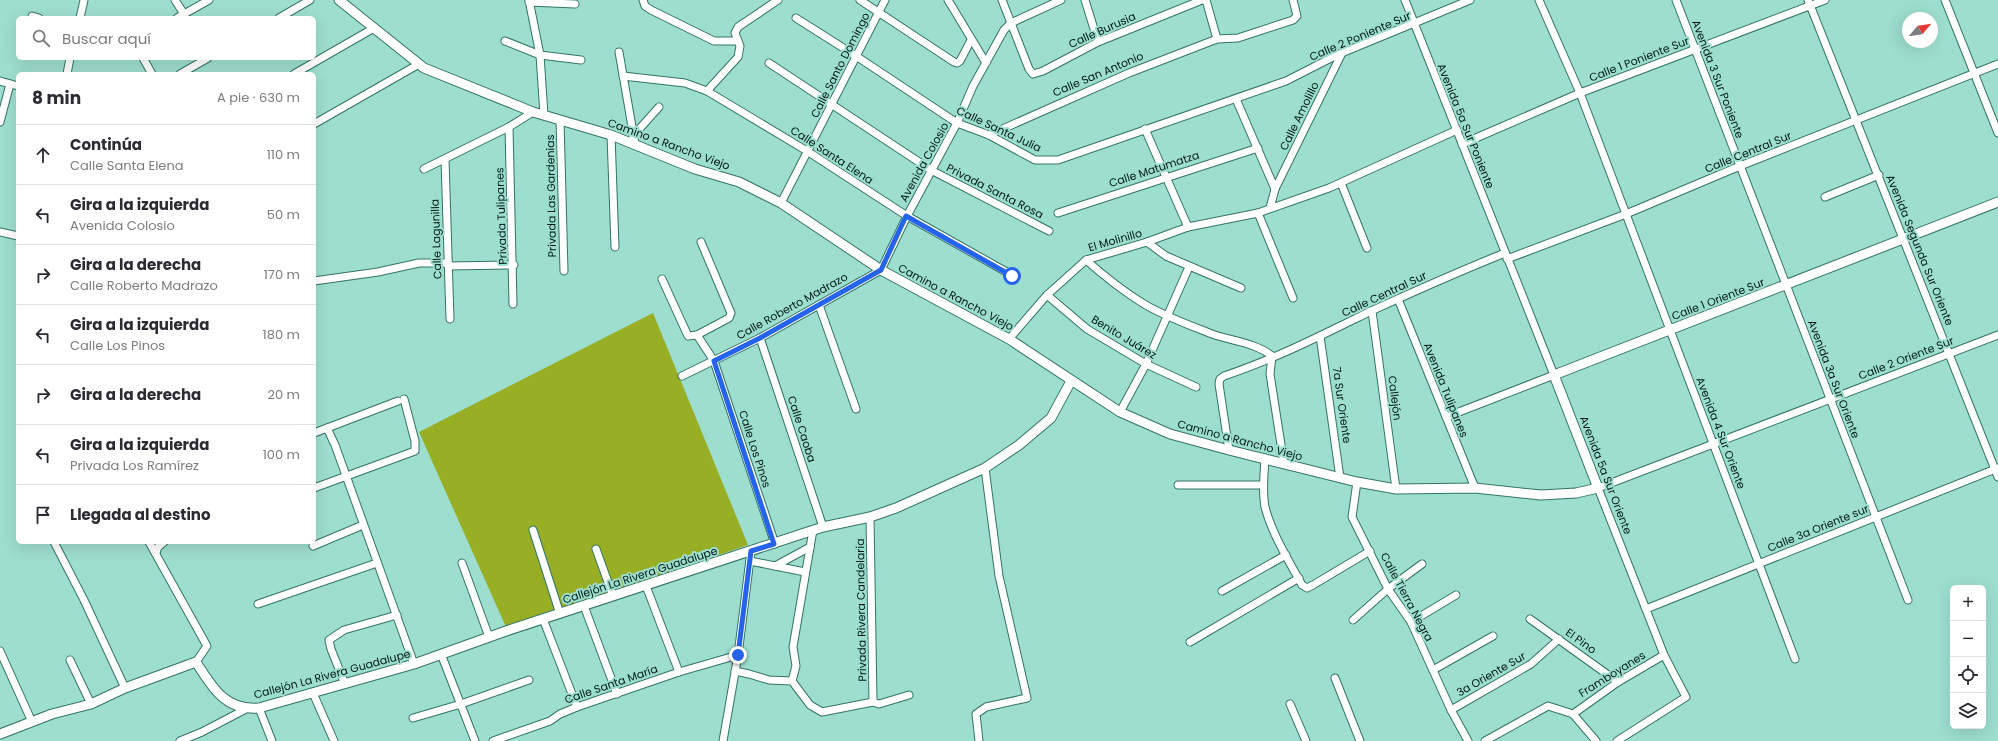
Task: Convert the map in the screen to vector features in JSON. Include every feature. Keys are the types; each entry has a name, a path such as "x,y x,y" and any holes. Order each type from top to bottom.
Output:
{"street":[{"path":"80,16 84,0"},
{"path":"176,0 184,14"},
{"path":"180,16 209,0"},
{"path":"282,16 310,0"},
{"name":"Camino a Rancho Viejo","path":"339,0 424,68 533,112 611,135 634,140 695,169 739,182 781,203 881,270 1009,339 1120,412 1170,434 1340,478 1396,489 1475,488 1541,495 1576,493 1598,488"},
{"path":"643,0 644,6 714,41 736,41"},
{"path":"707,91 738,56 740,46 736,41 735,33 738,26 778,0"},
{"path":"860,0 957,63 971,40"},
{"name":"Calle Santo Domingo","path":"781,203 885,0"},
{"path":"948,0 971,40 986,62"},
{"path":"1002,0 1010,23 1061,0"},
{"path":"1085,0 1098,42"},
{"name":"Calle Burusia","path":"1010,23 1029,69 1033,74 1043,71 1098,42 1202,0"},
{"path":"1206,0 1217,39"},
{"name":"Calle San Antonio","path":"990,135 1122,76 1217,39 1238,38 1293,20 1297,16 1293,0"},
{"name":"Avenida 5a Sur Poniente","path":"1404,0 1506,256"},
{"name":"Calle 2 Poniente Sur","path":"1236,100 1286,81 1342,53 1413,25 1470,0"},
{"name":"Avenida 4 Sur Oriente","path":"1539,0 1580,93 1795,659"},
{"name":"Avenida 3 Sur Poniente","path":"1676,0 1740,166"},
{"name":"Calle 1 Poniente Sur","path":"1462,144 1580,93 1695,50 1809,3 1825,0"},
{"path":"1945,0 1998,133"},
{"path":"544,115 540,55 529,1 575,4"},
{"name":"Avenida Segunda Sur Oriente","path":"1809,3 1997,471"},
{"name":"Calle Santa Julia","path":"796,18 958,123 990,135 1035,160 1058,160 1145,129 1236,100"},
{"name":"Avenida Colosio","path":"881,270 906,216 958,123 973,86 1004,30 1010,23"},
{"path":"297,72 374,28"},
{"path":"505,41 540,55 581,60"},
{"path":"619,52 634,140"},
{"name":"Calle Amolillo","path":"1270,208 1275,189 1342,53"},
{"path":"66,72 70,60"},
{"path":"144,60 151,72"},
{"path":"184,72 204,60"},
{"name":"Privada Santa Rosa","path":"769,63 931,170 1049,231"},
{"path":"316,123 419,64"},
{"name":"Calle Central Sur","path":"1229,450 1219,384 1220,379 1264,362 1272,356 1320,336 1372,311 1506,256 1626,214 1740,166 1998,64"},
{"name":"Calle Santa Elena","path":"623,76 685,83 707,91 808,151 906,216 1012,276"},
{"path":"0,81 16,86"},
{"path":"0,122 10,84"},
{"path":"1236,100 1275,189"},
{"path":"634,140 659,107"},
{"path":"424,169 509,126 533,112"},
{"name":"Privada Las Gardenias","path":"560,120 564,270"},
{"name":"Privada Tulipanes","path":"509,126 514,265 513,304"},
{"path":"1145,129 1188,227"},
{"name":"El Molinillo","path":"1009,339 1047,295 1086,260 1147,242 1188,227 1258,213 1341,183 1456,130"},
{"path":"611,135 615,247"},
{"name":"Calle Matumatza","path":"1058,212 1258,148"},
{"name":"Calle Lagunilla","path":"445,159 450,319"},
{"name":"Avenida 3a Sur Oriente","path":"1740,166 1908,600"},
{"path":"1825,197 1879,175"},
{"path":"1341,183 1367,248"},
{"name":"Calle 1 Oriente Sur","path":"1446,417 1998,202"},
{"path":"1258,213 1293,298"},
{"path":"0,232 16,236"},
{"path":"662,279 684,332 688,336 697,335 729,318 731,313 701,242"},
{"path":"1147,242 1166,256 1241,288"},
{"name":"Avenida 5a Sur Oriente","path":"1506,256 1664,655 1686,697 1617,741"},
{"path":"1086,260 1113,283 1145,304 1167,316 1229,340 1260,348 1272,356 1270,372 1284,464"},
{"path":"316,281 378,272 419,263 514,265"},
{"path":"1120,412 1146,364 1189,267"},
{"name":"Calle Roberto Madrazo","path":"682,376 760,338 881,270"},
{"name":"Benito Juárez","path":"1047,295 1088,329 1146,364 1196,387"},
{"name":"Avenida Tulipanes","path":"1398,300 1475,488"},
{"path":"819,304 856,410"},
{"name":"Callejón","path":"1372,311 1396,489"},
{"name":"Calle Los Pinos","path":"697,335 714,361 774,544"},
{"name":"Calle 2 Oriente Sur","path":"1598,488 1998,335"},
{"name":"7a Sur Oriente","path":"1320,336 1340,478"},
{"name":"Calle Caoba","path":"760,338 823,527"},
{"name":"Callejón La Rivera Guadalupe","path":"196,662 212,686 228,702 246,709 259,708 414,664 489,637 813,530 870,517 896,508 985,468 1019,445 1051,418 1071,381"},
{"path":"316,433 401,400 415,442 415,451 316,487"},
{"path":"327,428 335,445 414,664"},
{"path":"316,434 326,433 335,445"},
{"path":"1265,458 1263,485 1265,507 1286,555 1302,585 1307,588 1370,552"},
{"path":"979,741 976,714 986,707 1027,698 999,576 985,468"},
{"name":"Calle 3a Oriente sur","path":"1646,609 1876,517 1997,471"},
{"name":"Calle Tierra Negra","path":"1357,482 1352,517 1388,589 1411,622 1451,710 1468,741"},
{"path":"1178,485 1263,485"},
{"name":"Privada Rivera Candelaria","path":"870,517 873,702"},
{"path":"313,546 363,525"},
{"path":"533,530 560,614"},
{"path":"792,681 796,666 793,647 813,530"},
{"path":"55,544 84,600 125,688"},
{"path":"0,734 32,722 91,704 125,688 196,662 207,646 150,544"},
{"path":"156,553 158,547 162,544"},
{"path":"775,566 810,547"},
{"path":"596,549 613,596"},
{"path":"723,741 738,655 751,551"},
{"path":"1222,590 1286,555"},
{"path":"750,561 805,572"},
{"path":"258,604 377,562"},
{"path":"462,563 489,637"},
{"path":"1353,620 1388,589 1422,564"},
{"path":"1190,642 1299,578"},
{"path":"646,586 679,672"},
{"path":"1411,622 1456,595"},
{"path":"584,606 617,694"},
{"path":"345,684 329,640 344,630 397,615"},
{"path":"543,619 577,706"},
{"name":"El Pino","path":"1530,619 1618,682"},
{"path":"1432,670 1493,636"},
{"name":"3a Oriente Sur","path":"1451,710 1531,664 1559,639"},
{"path":"0,651 32,722"},
{"path":"441,654 475,741"},
{"name":"Calle Santa María","path":"493,741 550,721 560,714 577,706 617,694 679,672 738,655"},
{"name":"Framboyanes","path":"1573,714 1618,682 1664,655"},
{"path":"70,660 91,704"},
{"path":"735,672 769,680 792,681"},
{"path":"1336,678 1360,741"},
{"path":"413,718 461,704 529,680"},
{"path":"792,681 810,705 822,712 873,702 879,704 909,695"},
{"path":"312,693 334,741"},
{"path":"1290,704 1306,741"},
{"path":"1485,741 1548,706 1573,714 1596,741"},
{"path":"259,708 272,741"},
{"path":"180,741 202,732 246,709"}],"green space":[{"path":"653,313 748,545 506,627 419,432"}],"route":[{"path":"738,655 751,551 774,544 714,361 760,338 881,270 906,216 1012,276"}]}
